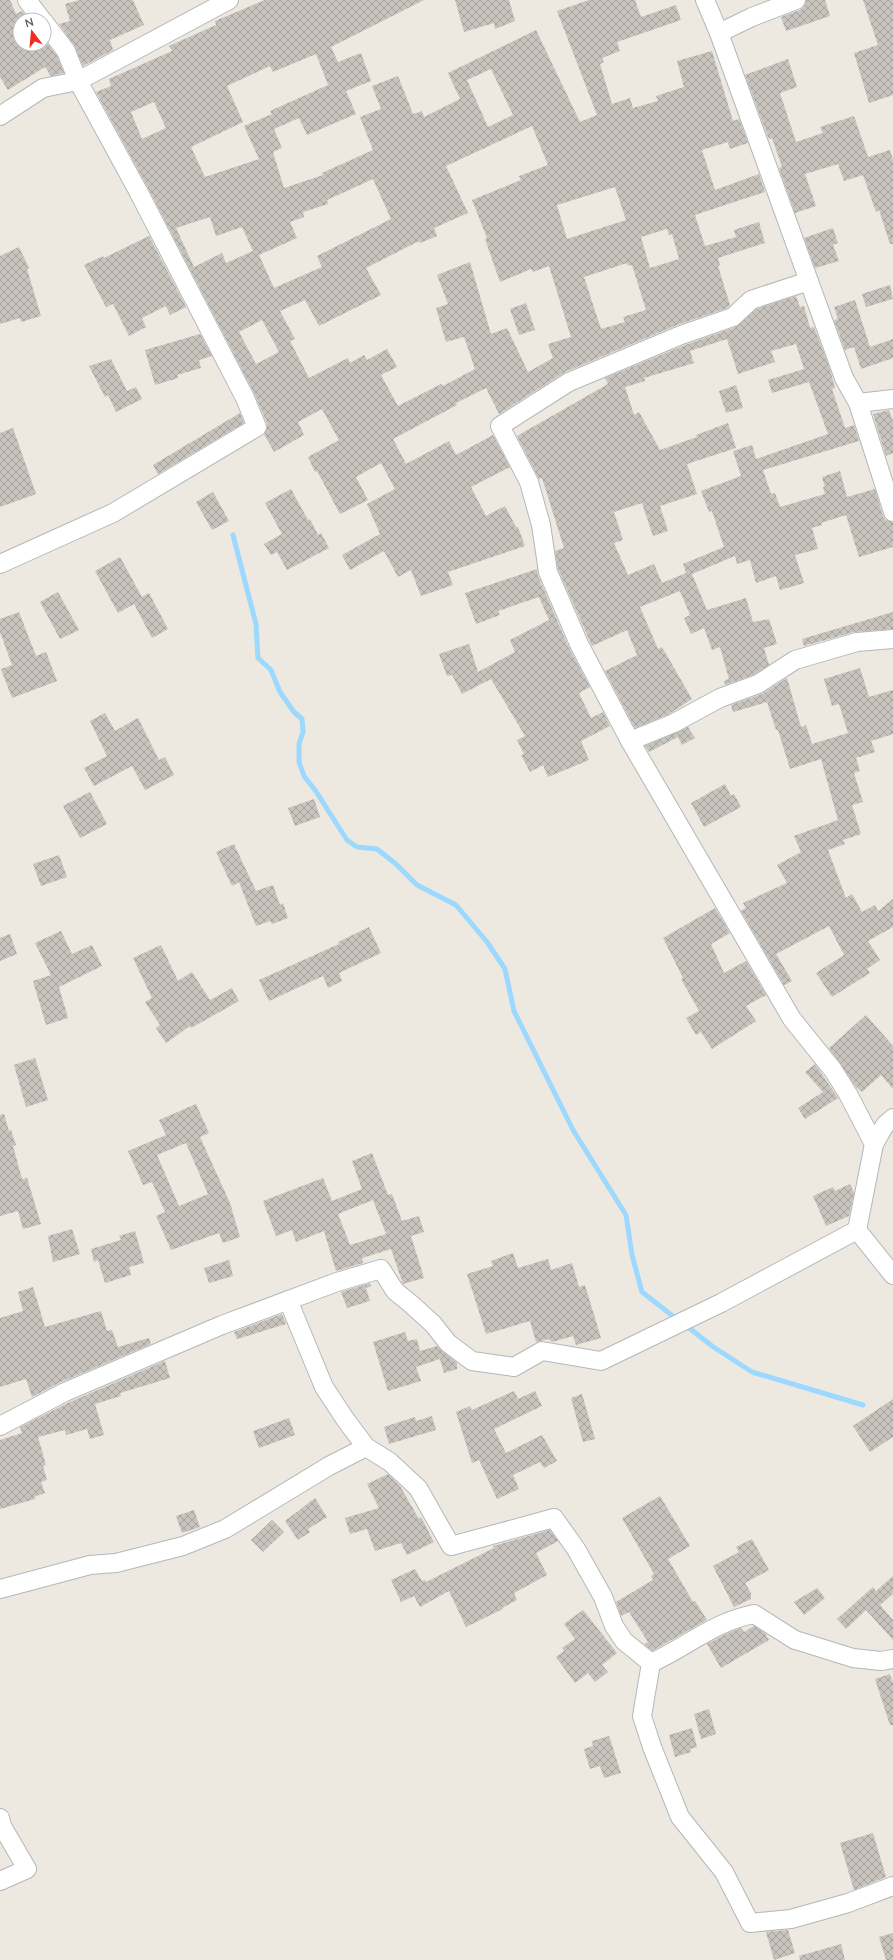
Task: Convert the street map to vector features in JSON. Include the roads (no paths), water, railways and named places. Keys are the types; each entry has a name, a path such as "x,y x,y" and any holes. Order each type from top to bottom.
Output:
{"street":[{"path":"27,0 36,12"},
{"path":"0,116 43,88 78,80 228,0"},
{"path":"705,0 719,33 844,378 858,404 893,512"},
{"path":"719,33 752,17 796,0"},
{"path":"0,564 113,513 257,427 245,398 138,191 78,80 66,51 52,33"},
{"path":"809,281 751,300 733,317 682,335 570,382 500,426 529,482 541,525 548,572 580,644 630,741 792,1020 833,1070 848,1094 874,1144"},
{"path":"858,404 893,399"},
{"path":"630,741 674,723 720,698 758,684 795,660 857,642 893,640"},
{"path":"893,1118 885,1125 874,1144 857,1230 893,1275"},
{"path":"0,1426 65,1392 148,1358 222,1325 337,1282 381,1269 395,1291 412,1304 433,1324 448,1343 472,1361 514,1367 542,1351 601,1361 720,1303 857,1230"},
{"path":"288,1300 324,1387 366,1447 390,1462 418,1488 451,1546 554,1518 576,1549 603,1597 614,1626 624,1641 651,1663"},
{"path":"0,1589 90,1565 116,1563 183,1546 225,1528 329,1466 366,1447"},
{"path":"651,1663 663,1658 711,1628 737,1617 754,1614 795,1640 853,1658 881,1661 893,1660"},
{"path":"651,1663 642,1716 652,1747 680,1817 724,1872 750,1923 791,1919 848,1903 893,1886"},
{"path":"0,1818 2,1826 27,1868 0,1881"}],"waterway":[{"path":"233,535 256,624 258,658 271,670 280,692 294,712 302,719 303,732 299,744 299,762 304,776 315,790 347,840 357,847 377,849 396,864 417,885 456,905 487,942 505,969 514,1011 573,1130 626,1215 632,1255 642,1292 678,1320"},
{"path":"684,1324 712,1346 752,1372 863,1405"}]}
